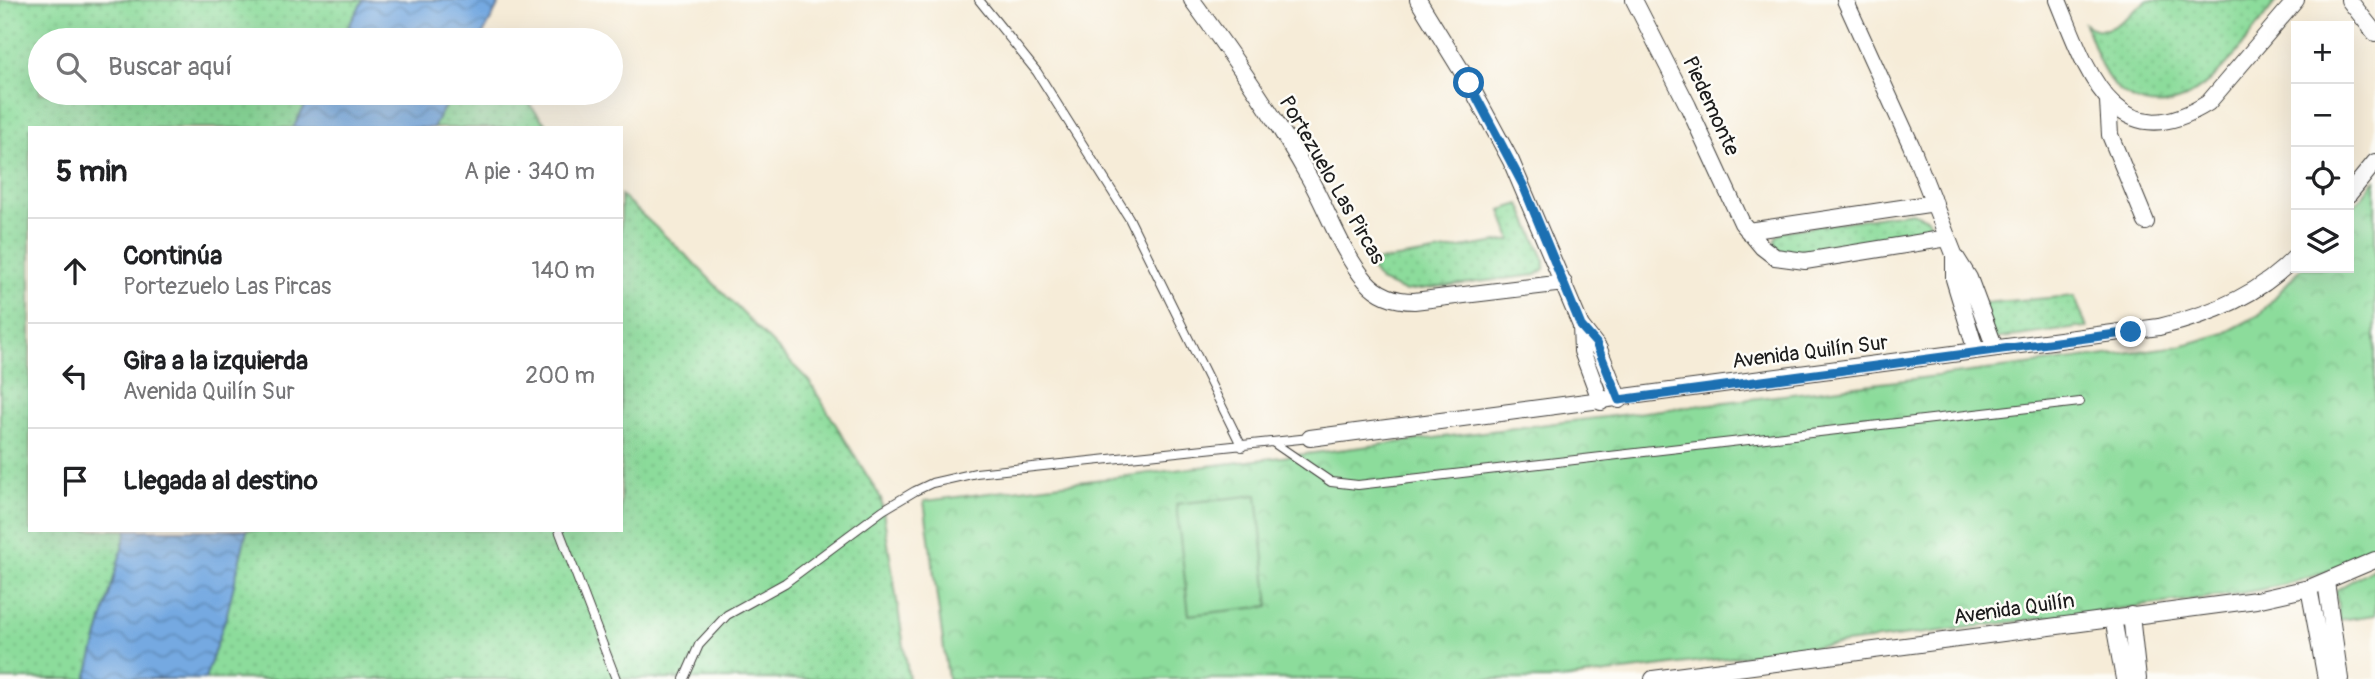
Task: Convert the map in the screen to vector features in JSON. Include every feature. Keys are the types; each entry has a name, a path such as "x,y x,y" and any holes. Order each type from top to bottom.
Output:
{"street":[{"name":"Portezuelo Las Pircas","path":"1192,0 1269,112 1307,174 1356,268 1372,287 1395,299 1414,301 1564,283"},
{"path":"1418,0 1469,83 1511,161 1581,326 1582,351 1601,402"},
{"name":"Piedemonte","path":"1634,0 1748,231 1768,253 1781,260 1796,261 1948,238"},
{"path":"1845,0 1954,254 1969,278 1995,348"},
{"path":"2058,0 2090,75 2108,101 2136,117 2161,120 2179,117 2208,103 2295,0"},
{"path":"2351,0 2375,15"},
{"path":"2351,0 2375,33"},
{"path":"2108,101 2108,128 2146,222"},
{"path":"2117,150 2121,132 2136,117"},
{"path":"2354,188 2375,162"},
{"path":"1748,231 1934,203"},
{"path":"1954,254 1954,279 1976,351"},
{"name":"Avenida Quilín Sur","path":"1310,438 2131,332 2207,314 2253,291 2291,260"},
{"path":"1581,326 1596,343 1619,400"},
{"name":"Avenida Quilín","path":"1653,679 1759,672 2131,615 2256,600 2309,588 2375,560"},
{"path":"2326,582 2340,679"},
{"path":"2309,588 2326,679"},
{"path":"2131,615 2138,679"},
{"path":"2113,618 2124,679"}],"lane":[{"path":"979,0 1037,72 1129,218 1242,447"},
{"path":"1274,443 1331,482 1357,485 2081,401"},
{"path":"684,679 699,645 727,615 785,583 884,510 932,483 976,473 1310,438"},
{"path":"560,532 616,679"}],"green space":[{"path":"0,0 444,0 467,28 28,28 28,105 530,105 547,126 28,126 28,532 623,532 623,197 691,260 809,381 881,498 909,679 0,679"},
{"path":"2147,0 2277,0 2236,53 2203,87 2184,98 2165,104 2144,103 2115,87 2107,77 2085,24 2102,30 2110,28"},
{"path":"2375,180 2375,551 2319,574 2261,590 2221,596 1560,679 948,679 924,501 2180,346 2225,333 2259,315 2297,273 2354,273 2354,206"},
{"path":"1520,204 1545,261 1544,269 1536,275 1404,291 1380,281 1366,263 1511,240 1501,210"},
{"path":"1911,212 1928,218 1930,223 1923,235 1801,256 1785,255 1775,247 1776,237 1784,231"},
{"path":"2074,296 2087,327 1994,339 1982,303"},
{"path":"1257,495 1269,606 1189,615 1176,504"},
{"path":"2375,567 2375,615 2339,620 2336,590"}],"water":[{"path":"363,0 501,0 486,28 348,28"},
{"path":"305,105 445,105 434,126 294,126"},
{"path":"126,532 247,532 227,614 205,679 86,679"}],"route":[{"path":"1469,83 1511,161 1581,326 1596,343 1619,400 2131,332"}]}
